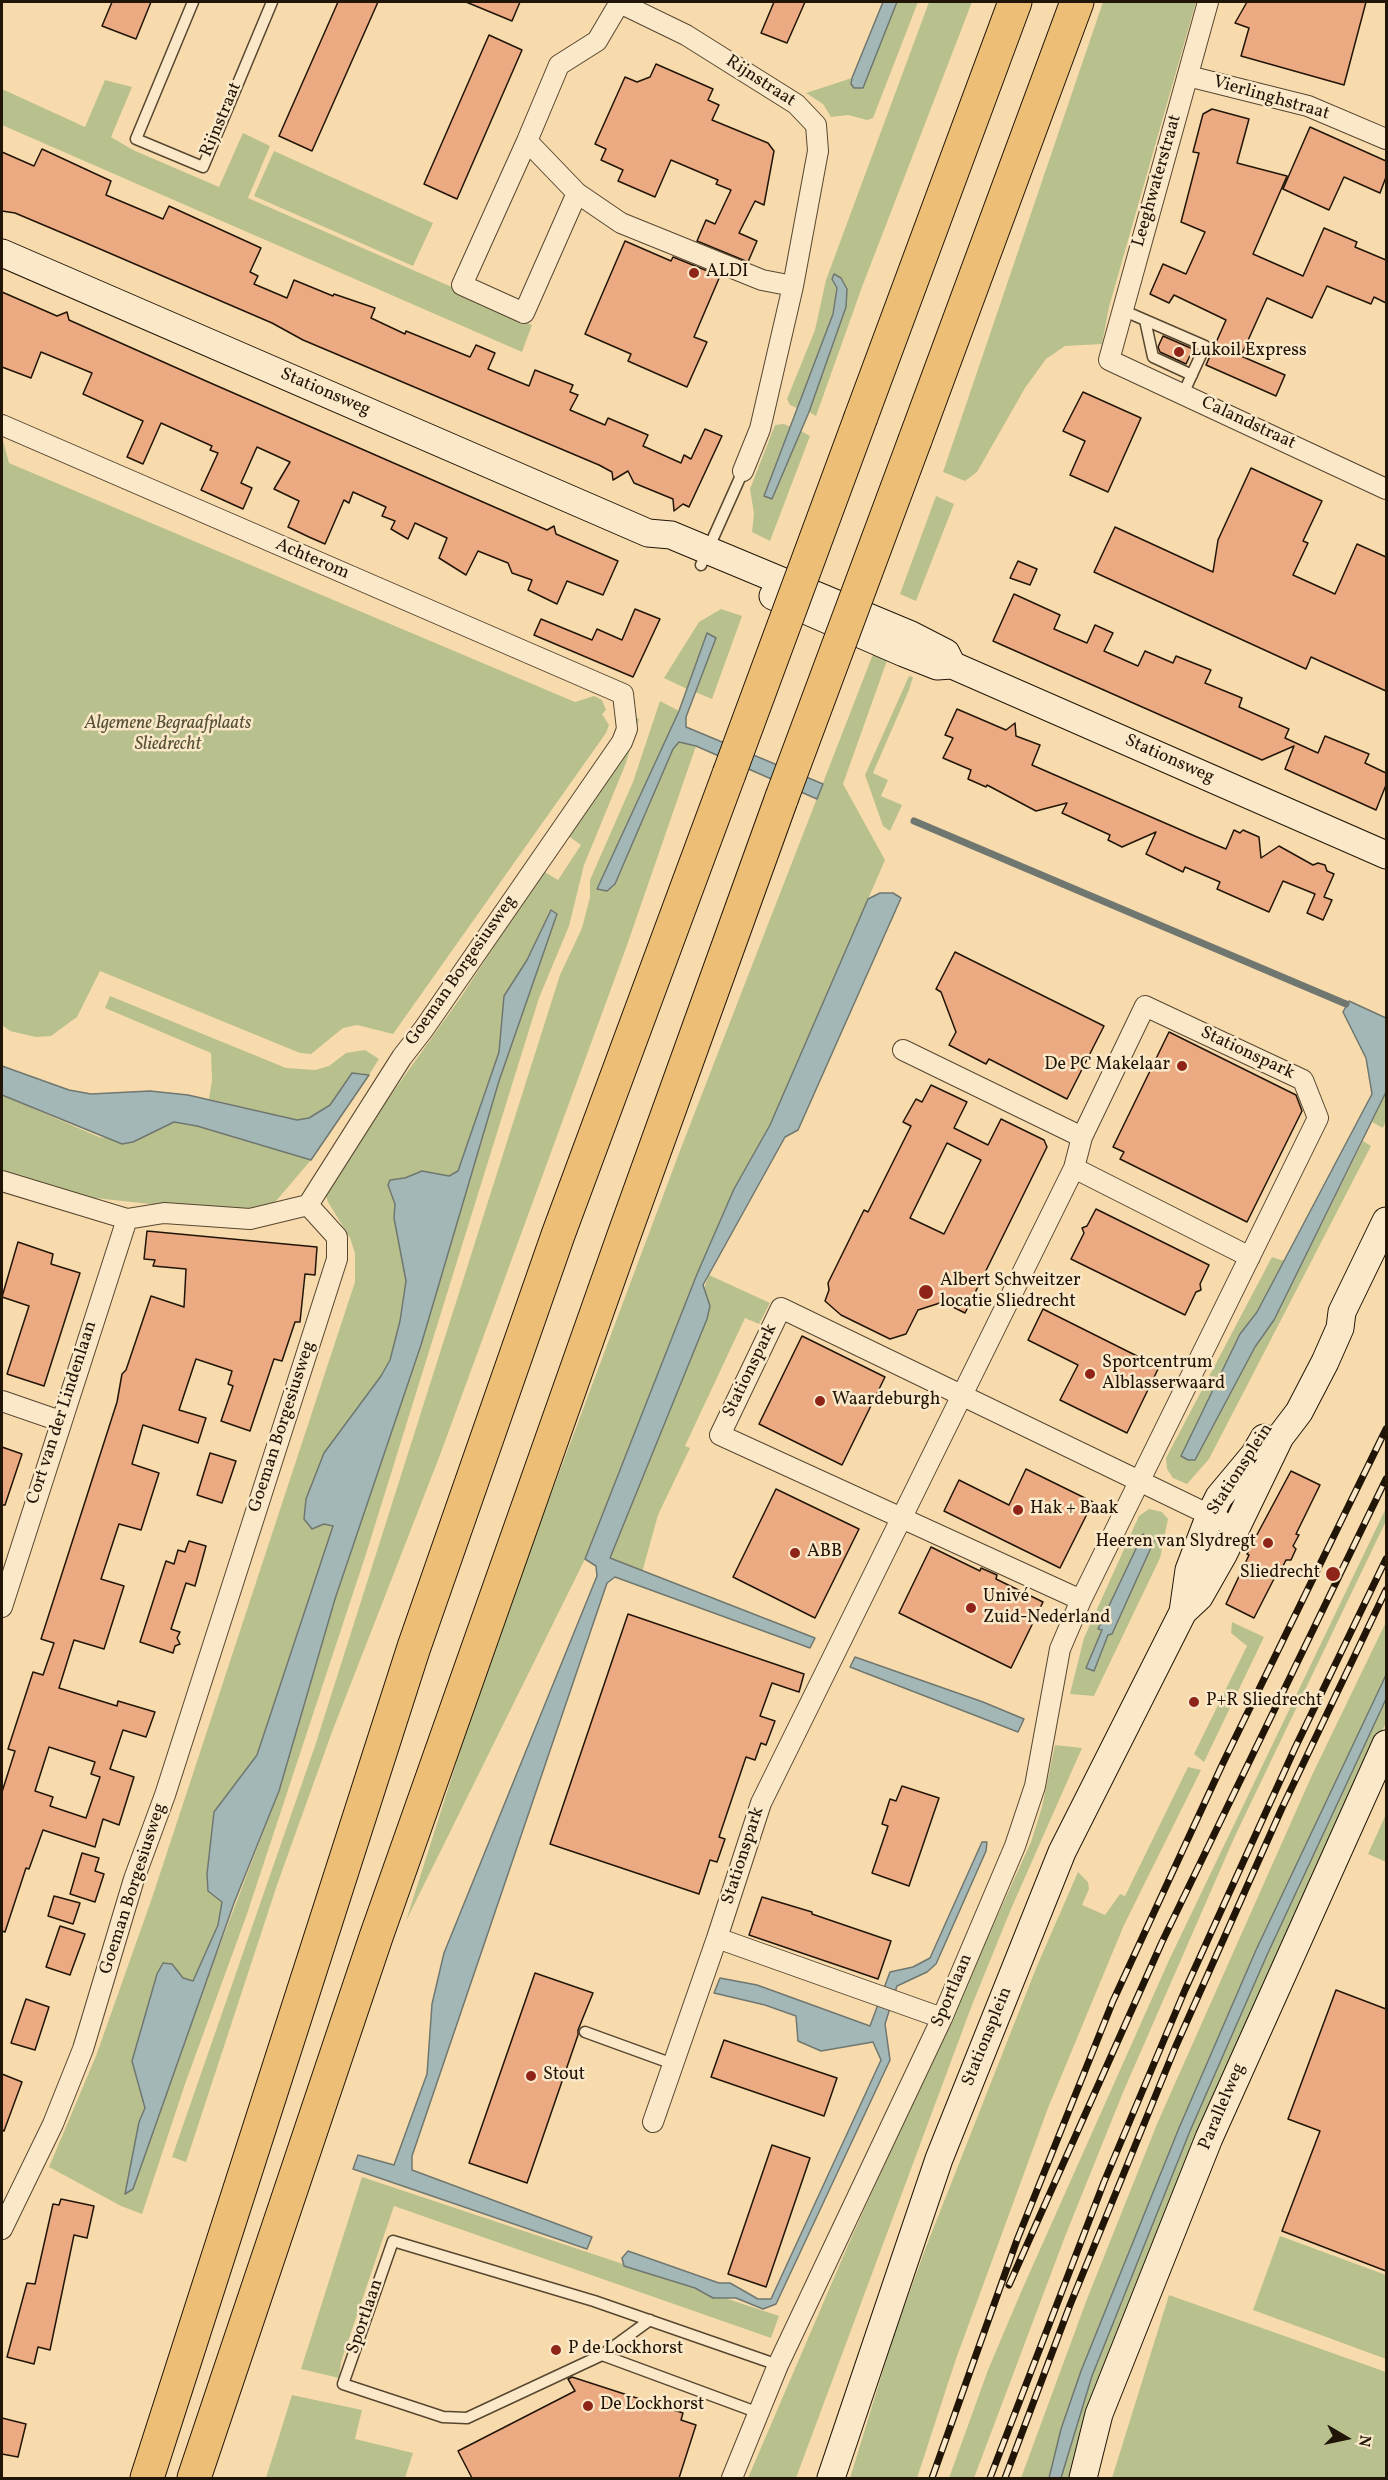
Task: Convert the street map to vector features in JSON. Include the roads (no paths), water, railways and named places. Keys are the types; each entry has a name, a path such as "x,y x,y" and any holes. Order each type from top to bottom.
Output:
{"highway":[{"path":"147,2478 414,1647 558,1235 1015,2"},
{"path":"194,2478 380,1926 631,1216 782,797 1077,2"}],"street":[{"name":"Rijnstraat","path":"577,193 524,313 462,285 559,65 597,41 619,2 686,34 796,104 816,125 818,151 793,286 760,429 743,471"},
{"name":"Leeghwaterstraat","path":"1109,360 1208,2"},
{"name":"Vierlinghstraat","path":"1188,76 1308,106 1386,139"},
{"path":"527,141 577,193 621,223 762,280 793,286"},
{"name":"Stationsweg","path":"2,253 648,533 665,549 705,557 911,634 946,654 952,665 1386,855"},
{"name":"Calandstraat","path":"1109,360 1386,489"},
{"name":"Achterom","path":"2,425 623,694"},
{"name":"Goeman Borgesiusweg","path":"2,2229 53,2124 83,2049 134,1879 168,1785 337,1259 337,1238 308,1205 402,1057 622,742 627,729 623,694"},
{"name":"Stationspark","path":"653,2122 761,1803 821,1686 901,1516 962,1394 1074,1167 1082,1137 1145,1006 1303,1080 1318,1119 1138,1482 1081,1600 901,1516 720,1435 781,1308 962,1394 1138,1482 1236,1528"},
{"path":"903,1050 1082,1137"},
{"path":"1074,1167 1250,1257"},
{"path":"2,1181 127,1220 164,1213 250,1219 308,1205"},
{"name":"Cort van der Lindenlaan","path":"2,1607 60,1421 127,1220"},
{"name":"Stationsplein","path":"1183,1612 1199,1597 1236,1528 1280,1437 1299,1412 1325,1362 1340,1328 1342,1312 1386,1221"},
{"name":"Stationsplein","path":"831,2478 939,2159 1057,1863 1127,1718 1183,1612 1190,1570 1219,1497 1254,1455 1326,1319 1342,1312"},
{"path":"2,1401 60,1421"},
{"name":"Sportlaan","path":"732,2478 778,2365 942,2018 1015,1846 1032,1796 1060,1649 1081,1600"},
{"name":"Parallelweg","path":"1083,2478 1100,2414 1209,2138 1386,1744"},
{"path":"717,1938 942,2018"}],"lane":[{"name":"Rijnstraat","path":"193,2 136,139 202,167 272,2"},
{"path":"1122,310 1205,346 1183,394"},
{"path":"1146,320 1153,357 1192,375"},
{"name":"Rijnstraat","path":"705,557 743,471"},
{"path":"585,2032 674,2064"},
{"name":"Sportlaan","path":"650,2320 602,2355 467,2418 442,2417 343,2384 393,2241 650,2320 778,2365"},
{"path":"602,2355 759,2413"}],"waterway":[{"path":"914,821 1346,1004"}],"railway":[{"path":"932,2478 1017,2240 1113,2001 1223,1763 1386,1429"},
{"path":"1009,2285 1162,1942 1386,1479"},
{"path":"990,2478 1104,2182 1185,1990 1295,1748 1386,1559"},
{"path":"1005,2478 1070,2305 1175,2048 1282,1808 1386,1590"}],"place":[{"name":"ALDI","path":"694,273"},
{"name":"Lukoil Express","path":"1179,352"},
{"name":"De PC Makelaar","path":"1182,1066"},
{"name":"Albert Schweitzer locatie Sliedrecht","path":"926,1292"},
{"name":"Sportcentrum Alblasserwaard","path":"1090,1374"},
{"name":"Waardeburgh","path":"820,1401"},
{"name":"Hak + Baak","path":"1018,1510"},
{"name":"Heeren van Slydregt","path":"1268,1543"},
{"name":"ABB","path":"795,1553"},
{"name":"Sliedrecht","path":"1333,1574"},
{"name":"Univé Zuid-Nederland","path":"971,1608"},
{"name":"P+R Sliedrecht","path":"1194,1702"},
{"name":"Stout","path":"531,2076"},
{"name":"P de Lockhorst","path":"556,2350"},
{"name":"De Lockhorst","path":"588,2406"}],"park label":[{"name":"Algemene Begraafplaats Sliedrecht","path":"168,735"}]}
